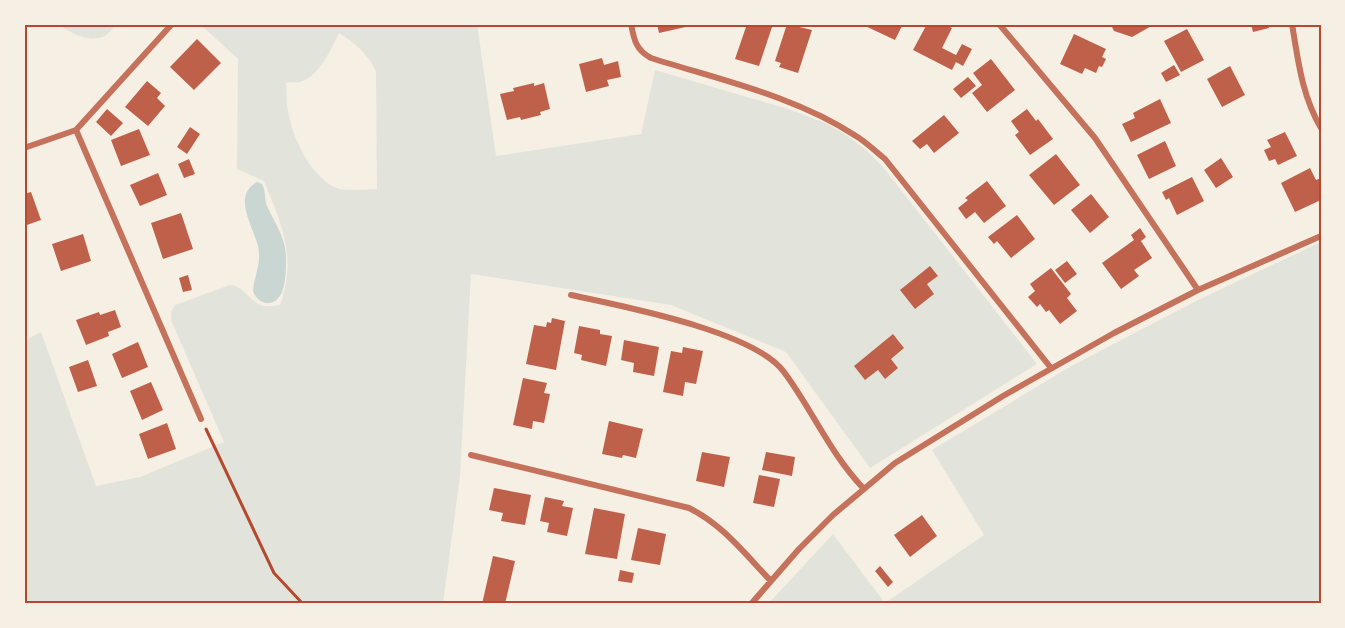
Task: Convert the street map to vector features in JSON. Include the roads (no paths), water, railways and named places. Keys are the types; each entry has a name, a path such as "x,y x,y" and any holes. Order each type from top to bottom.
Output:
{"street":[{"path":"24,148 76,130 172,24"},
{"path":"631,24 637,46 651,58 790,102 858,136 885,159 1052,368"},
{"path":"999,24 1095,138 1198,290"},
{"path":"1292,24 1303,85 1310,110 1321,128"},
{"path":"76,130 201,419"},
{"path":"751,604 770,580 833,515 895,463 1113,333 1198,290 1321,236"},
{"path":"571,295 669,318 711,331 747,346 768,358 783,370 827,443 864,489"},
{"path":"471,455 689,508 705,516 720,528 770,580"}]}
